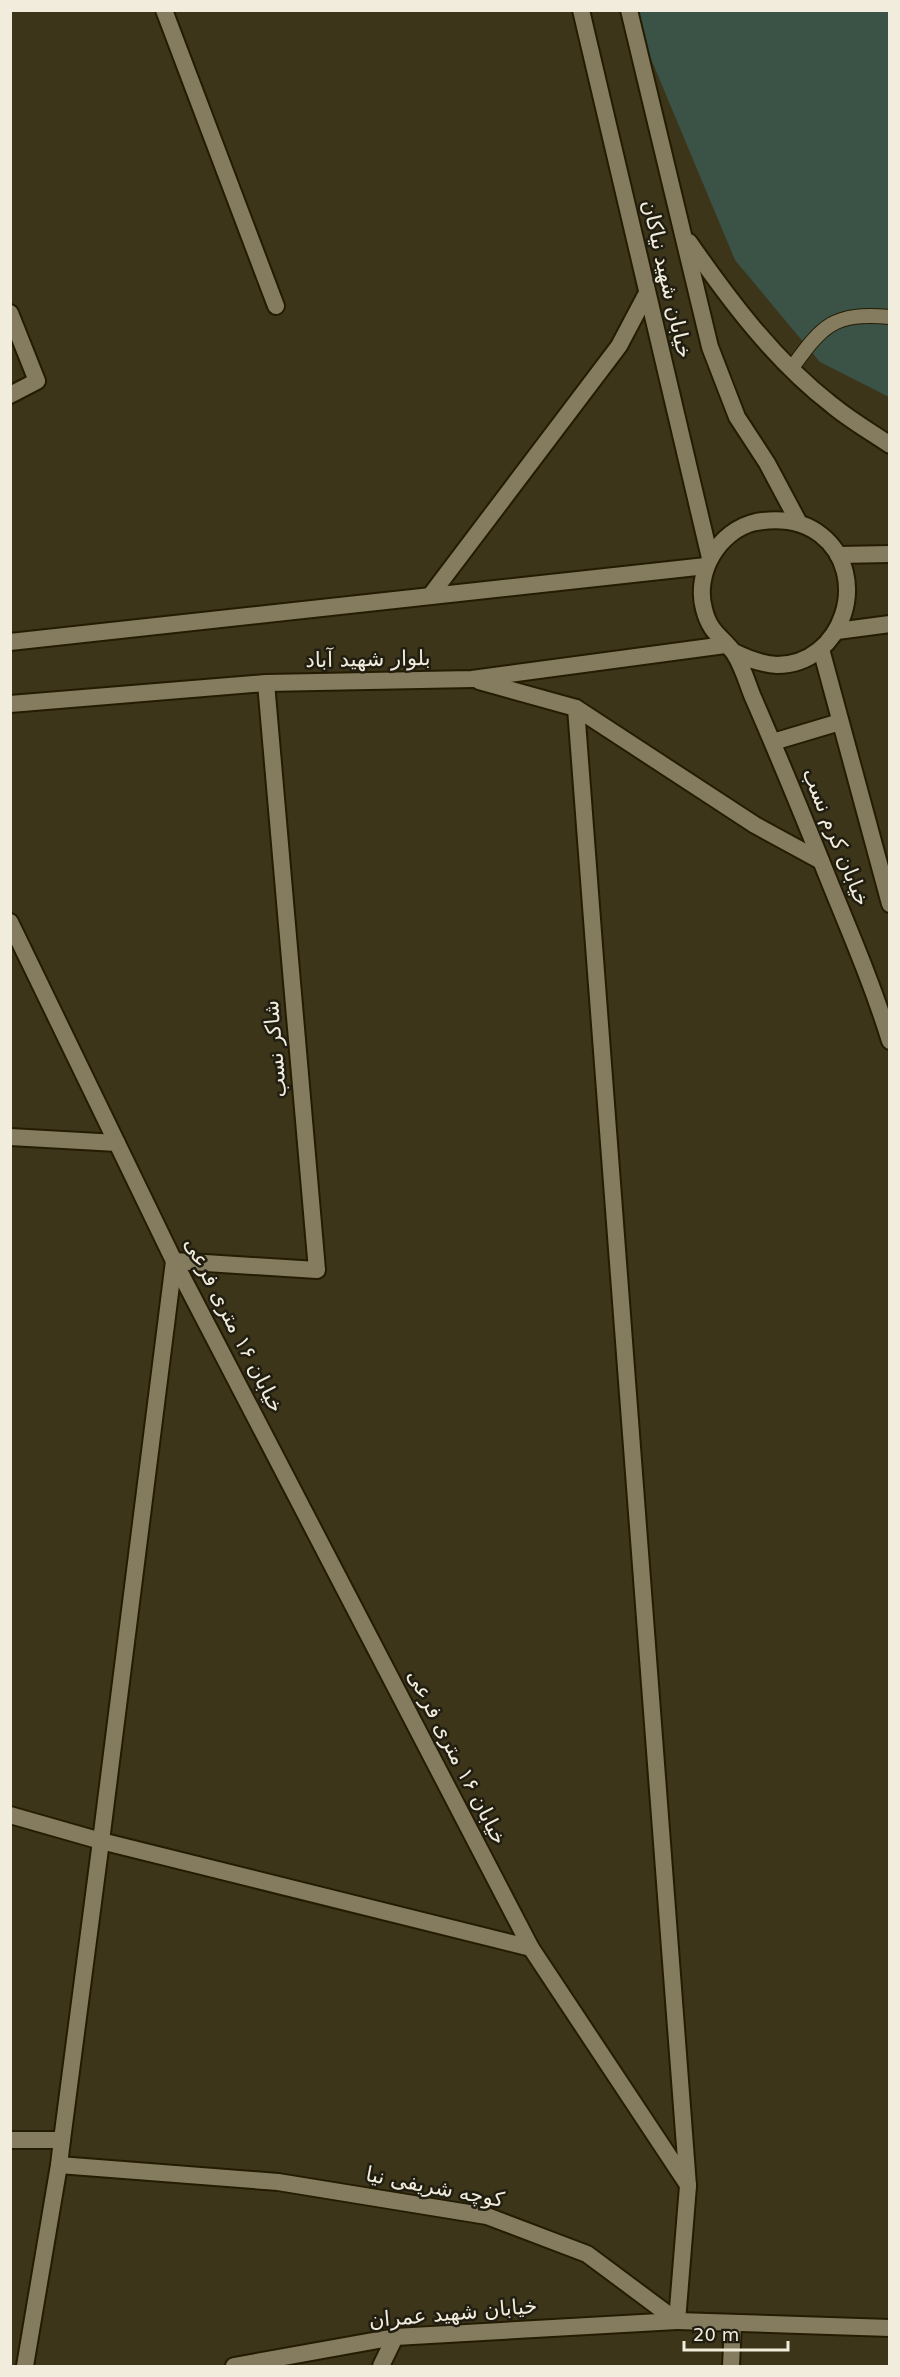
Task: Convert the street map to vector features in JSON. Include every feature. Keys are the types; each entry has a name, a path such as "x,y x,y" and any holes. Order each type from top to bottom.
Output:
{"street":[{"path":"164,10 276,306"},
{"name":"خیابان شهید نیاکان","path":"581,10 708,562"},
{"name":"خیابان شهید نیاکان","path":"629,10 710,347 737,417 767,463 799,523"},
{"path":"683,233 723,292 791,369 832,405 890,445"},
{"path":"430,596 619,346 647,293"},
{"path":"10,313 37,381 10,395"},
{"path":"773,519 799,523 821,536 838,555 847,580 847,606 837,631 821,649 801,660 778,665 755,662 729,649 712,629 703,609 702,588 708,562 725,537 748,524 773,519"},
{"path":"838,555 890,554"},
{"path":"10,642 430,596 708,562"},
{"path":"837,631 890,624"},
{"name":"بلوار شهید آباد","path":"10,704 266,683 472,679 729,649"},
{"name":"خیابان کرم نسب","path":"729,649 773,742 877,999 890,1041"},
{"name":"خیابان کرم نسب","path":"821,649 890,904"},
{"path":"472,679 576,708 755,825 821,861"},
{"name":"شاکر نسب","path":"174,1261 317,1270 266,683"},
{"path":"576,708 688,2186 677,2321 890,2328"},
{"path":"773,742 840,722"},
{"name":"خیابان ۱۶ متری فرعی","path":"10,922 174,1261 531,1948 688,2186"},
{"path":"10,1137 117,1143"},
{"path":"25,2367 59,2165 174,1261"},
{"path":"10,1815 102,1841 531,1948"},
{"path":"10,2140 62,2140"},
{"name":"کوچه شریفی نیا","path":"59,2165 278,2182 487,2216 587,2254 677,2321"},
{"name":"خیابان شهید عمران","path":"234,2367 395,2337 677,2321"},
{"path":"731,2367 733,2323"},
{"path":"381,2367 395,2337"}],"lane":[{"path":"791,369 814,337 838,320 861,314 890,317"}],"green space":[{"path":"631,11 889,11 889,397 820,362 735,260"}]}
